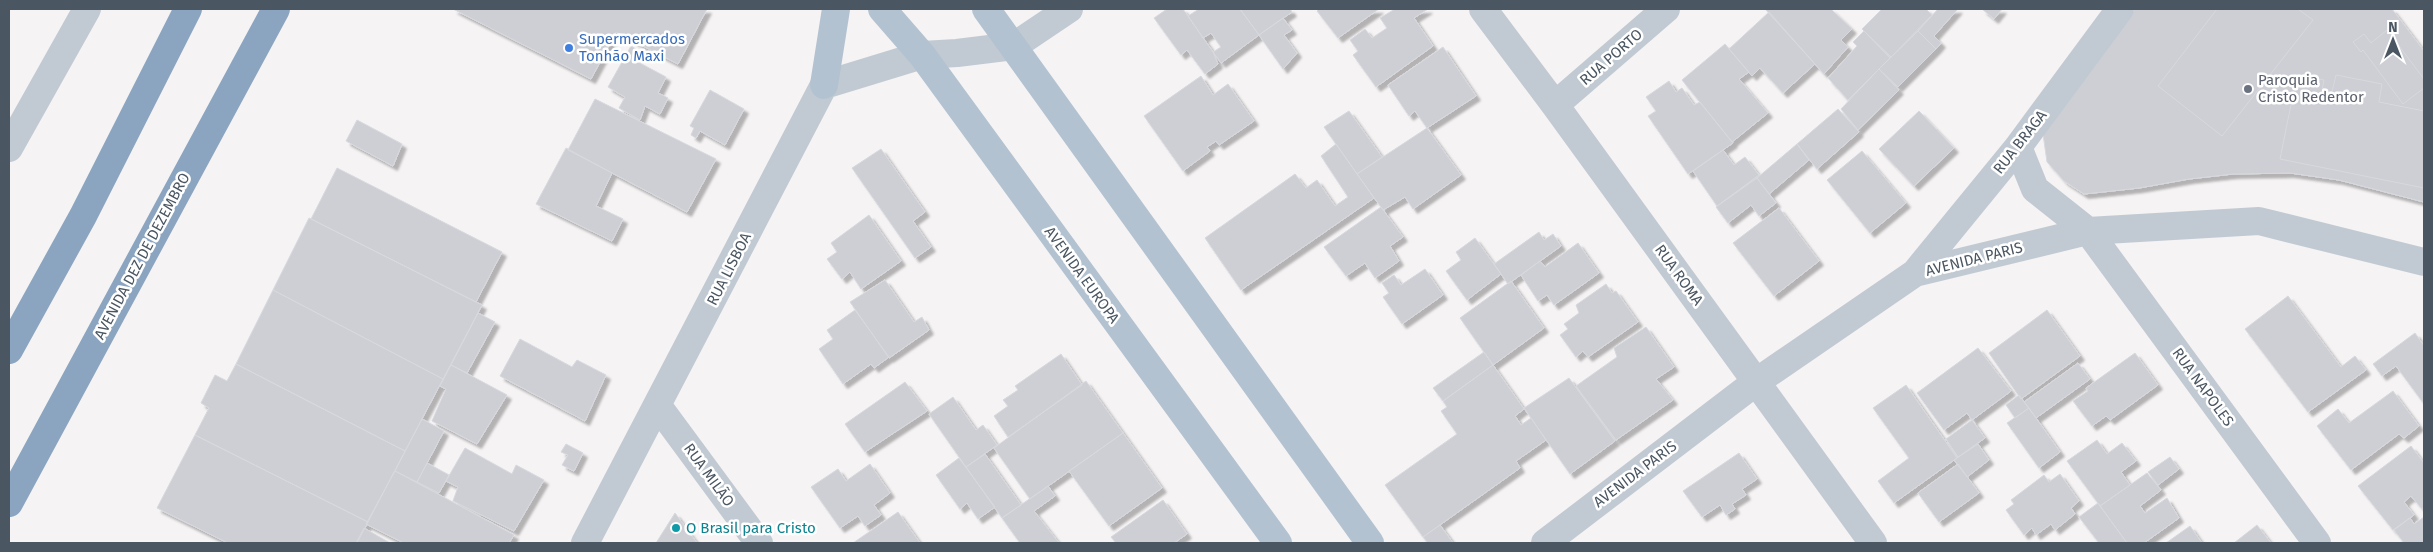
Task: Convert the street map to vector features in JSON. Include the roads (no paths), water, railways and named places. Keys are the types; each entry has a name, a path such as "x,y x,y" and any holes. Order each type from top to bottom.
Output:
{"highway":[{"path":"9,350 84,216 188,9"},
{"name":"AVENIDA DEZ DE DEZEMBRO","path":"9,503 276,9"}],"main road":[{"path":"824,85 836,9"},
{"name":"AVENIDA EUROPA","path":"882,9 922,55 1278,543"},
{"path":"986,9 1370,543"}],"street":[{"path":"9,148 87,9"},
{"path":"824,85 922,55 957,54 1014,46 1069,9"},
{"name":"RUA ROMA","path":"1483,9 1556,106 1873,543"},
{"name":"RUA PORTO","path":"1556,106 1666,9"},
{"name":"RUA BRAGA","path":"1915,273 2018,147 2120,9"},
{"name":"RUA LISBOA","path":"585,543 824,85"},
{"name":"RUA NAPOLES","path":"2018,147 2035,190 2088,231 2317,543"},
{"name":"AVENIDA PARIS","path":"1545,543 1756,382 1915,273 2088,231 2259,221 2424,262"},
{"name":"RUA MILÃO","path":"658,406 759,543"}],"place":[{"name":"Supermercados Tonhão Maxi","path":"569,48"},
{"name":"Paroquia Cristo Redentor","path":"2248,89"},
{"name":"O Brasil para Cristo","path":"676,528"}]}
